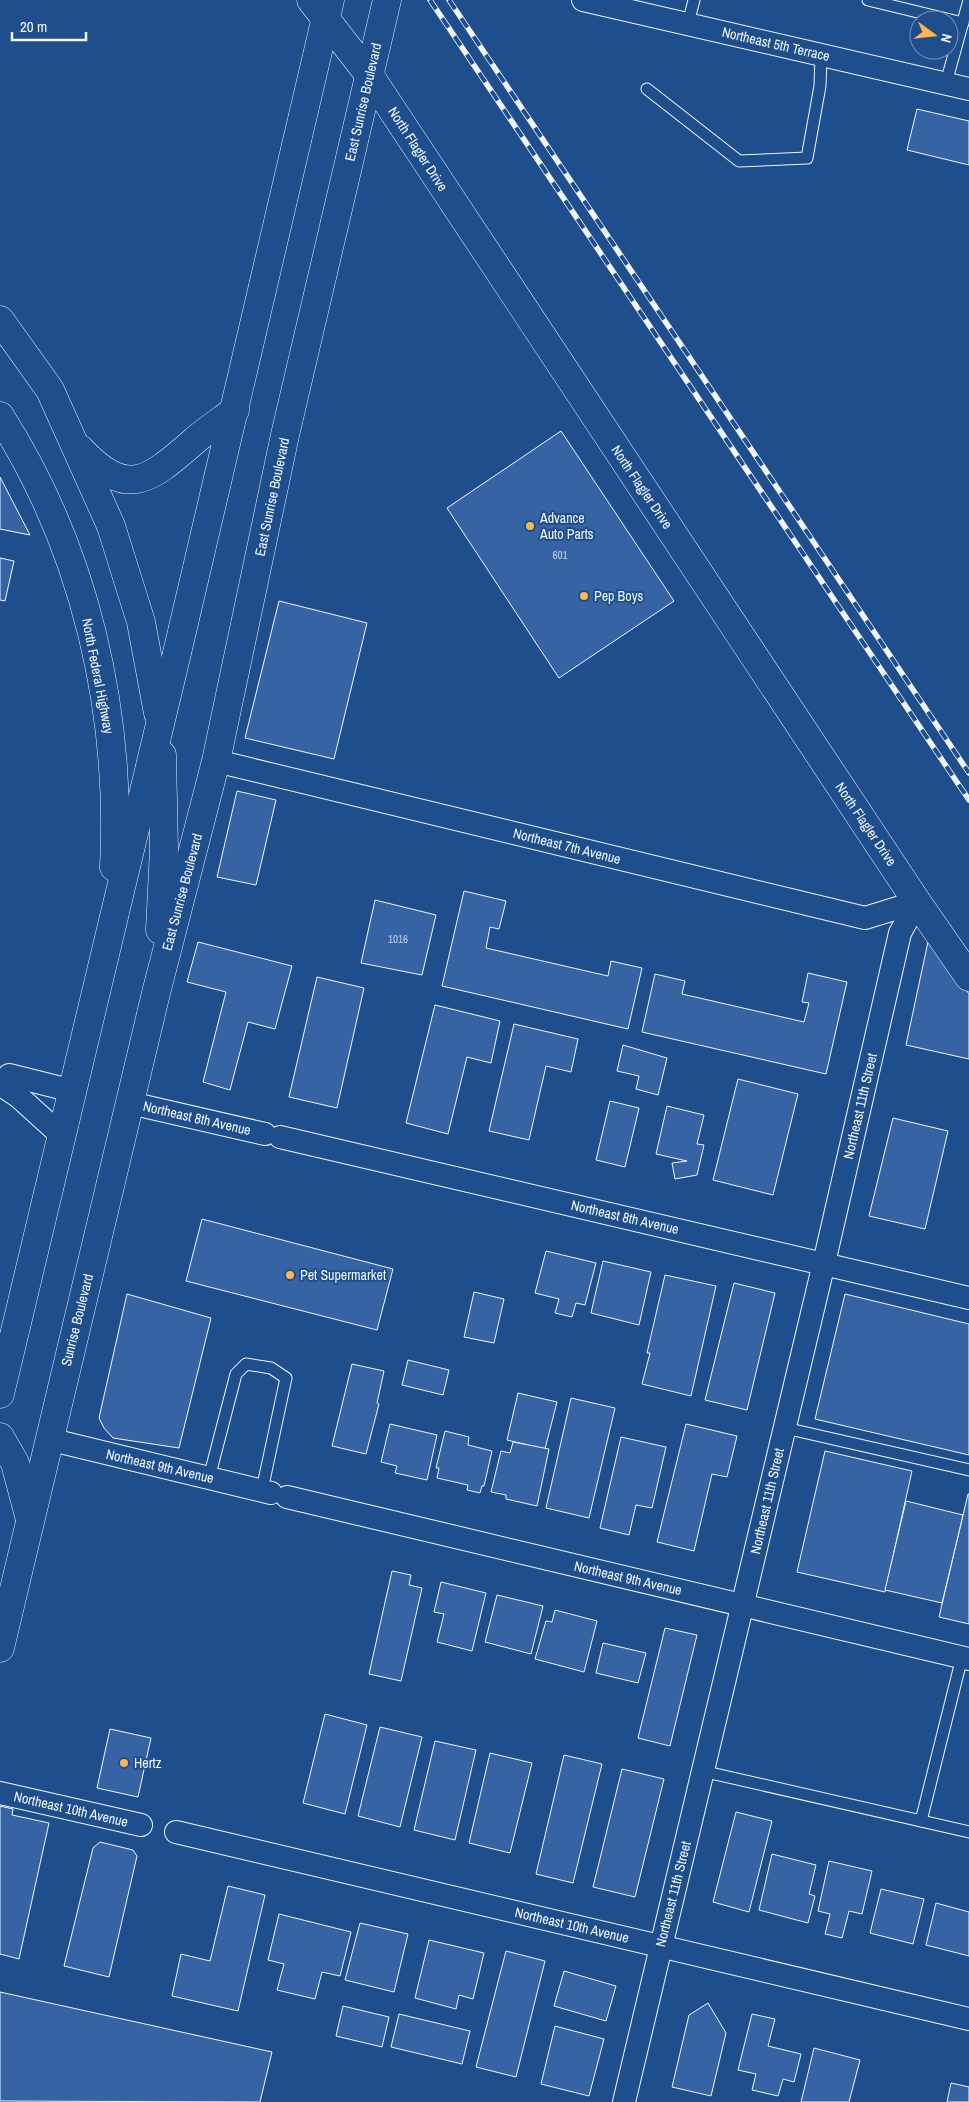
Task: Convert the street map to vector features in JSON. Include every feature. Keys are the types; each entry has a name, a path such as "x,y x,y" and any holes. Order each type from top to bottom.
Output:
{"main road":[{"name":"East Sunrise Boulevard","path":"156,994 216,761 285,435 387,0"},
{"name":"North Flagler Drive","path":"322,6 917,902 969,977"},
{"path":"0,1394 235,410 322,6"},
{"path":"0,320 50,390 111,526 126,568 141,622 160,726 164,790 164,849 156,994"},
{"path":"75,444 92,462 111,476 128,480 142,478 173,461 192,442 235,410"},
{"name":"North Federal Highway","path":"0,416 48,509 70,560 93,634 107,708 114,777 115,849 111,924"},
{"name":"Sunrise Boulevard","path":"0,1648 48,1439 156,994"},
{"path":"0,1437 15,1463 30,1520"}],"street":[{"name":"Northeast 5th Terrace","path":"583,0 969,89"},
{"name":"Northeast 7th Avenue","path":"216,761 866,918 917,902"},
{"name":"Northeast 11th Street","path":"624,2102 824,1262 900,933 917,902"},
{"path":"3,1080 73,1091"},
{"path":"3,1080 62,1136"},
{"name":"Northeast 8th Avenue","path":"130,1103 824,1262 969,1298"},
{"name":"Northeast 9th Avenue","path":"48,1439 966,1658"},
{"name":"Northeast 10th Avenue","path":"0,1792 141,1825"},
{"name":"Northeast 10th Avenue","path":"176,1832 969,2019"}],"lane":[{"path":"688,24 694,0"},
{"path":"868,0 963,23"},
{"path":"946,84 969,0"},
{"path":"647,89 740,161 807,158 820,86 821,55"},
{"path":"209,1478 236,1374 246,1364 271,1368 286,1378 273,1493"},
{"path":"784,1428 969,1470"},
{"path":"921,1821 966,1658"},
{"path":"702,1771 969,1832"}],"building":[{"path":"917,109 969,121 969,165 907,150"},
{"path":"561,431 674,601 559,678 447,508"},
{"path":"0,477 30,535 0,529"},
{"path":"0,558 14,561 5,601 0,600"},
{"path":"279,601 367,623 334,759 245,738"},
{"path":"237,791 276,800 256,885 217,877"},
{"path":"464,891 506,901 499,929 490,927 486,948 608,976 611,961 642,968 628,1029 442,986"},
{"path":"375,900 436,915 422,975 361,963"},
{"path":"929,937 969,994 969,1059 906,1045"},
{"path":"198,942 292,966 275,1029 248,1022 230,1090 203,1082 226,992 187,982"},
{"path":"808,973 847,982 826,1074 642,1032 655,974 685,981 682,994 804,1022 809,1003 802,1002"},
{"path":"317,977 364,988 337,1108 289,1097"},
{"path":"435,1005 500,1021 491,1063 467,1057 448,1134 406,1123"},
{"path":"514,1024 578,1039 571,1072 546,1066 529,1140 489,1131"},
{"path":"623,1045 667,1058 658,1095 636,1089 639,1076 617,1071"},
{"path":"738,1079 798,1094 773,1195 713,1180"},
{"path":"610,1101 639,1108 625,1167 596,1160"},
{"path":"667,1106 704,1115 697,1144 704,1145 697,1175 675,1179 672,1163 687,1161 656,1154"},
{"path":"893,1118 948,1131 925,1229 869,1216"},
{"name":"Pet Supermarket","path":"202,1219 393,1269 377,1330 186,1281"},
{"path":"546,1251 596,1263 585,1305 576,1303 572,1317 555,1313 559,1299 535,1293"},
{"path":"603,1261 651,1272 639,1325 591,1313"},
{"path":"665,1275 716,1286 691,1396 642,1384 650,1353 647,1353"},
{"path":"734,1283 775,1293 747,1410 705,1400"},
{"path":"474,1292 504,1299 494,1343 464,1337"},
{"path":"127,1294 211,1318 179,1448 113,1438 104,1428 99,1418"},
{"path":"845,1294 969,1324 969,1455 815,1419"},
{"path":"408,1360 449,1370 443,1395 402,1385"},
{"path":"352,1364 384,1371 377,1403 379,1404 366,1454 332,1446"},
{"path":"518,1393 557,1402 545,1449 507,1440"},
{"path":"571,1398 615,1408 589,1518 546,1508"},
{"path":"390,1424 437,1435 427,1480 395,1473 397,1466 381,1462"},
{"path":"686,1424 737,1436 727,1477 712,1474 694,1551 657,1542"},
{"path":"445,1431 469,1437 468,1445 492,1451 484,1486 482,1486 480,1493 467,1490 468,1485 437,1478 439,1468 436,1468"},
{"path":"621,1437 666,1447 652,1508 636,1505 629,1535 600,1528"},
{"path":"513,1442 549,1449 537,1506 506,1499 506,1495 491,1492 501,1451 510,1453"},
{"path":"825,1451 912,1471 885,1592 797,1572"},
{"path":"969,1494 969,1624 939,1617"},
{"path":"906,1501 963,1515 942,1603 885,1590"},
{"path":"392,1571 411,1575 409,1585 422,1588 401,1681 369,1674"},
{"path":"441,1582 486,1593 472,1651 437,1642 444,1614 434,1612"},
{"path":"497,1595 543,1606 531,1654 485,1642"},
{"path":"555,1610 597,1621 584,1672 535,1659 546,1621 552,1622"},
{"path":"665,1628 697,1635 670,1746 638,1738"},
{"path":"603,1643 646,1653 638,1683 596,1673"},
{"path":"325,1714 367,1725 345,1814 303,1803"},
{"path":"380,1727 422,1737 400,1827 358,1816"},
{"name":"Hertz","path":"110,1729 151,1738 138,1797 97,1788"},
{"path":"435,1741 476,1750 455,1840 414,1830"},
{"path":"490,1753 532,1763 510,1853 469,1843"},
{"path":"564,1755 602,1764 573,1883 536,1874"},
{"path":"622,1769 664,1779 635,1897 593,1887"},
{"path":"0,1806 13,1809 12,1815 49,1823 19,1959 0,1954"},
{"path":"736,1812 772,1821 749,1912 713,1902"},
{"path":"100,1842 133,1850 137,1856 109,1977 64,1966 93,1848"},
{"path":"772,1854 816,1865 809,1894 815,1896 808,1923 759,1910"},
{"path":"829,1861 872,1871 862,1914 849,1911 842,1938 825,1934 830,1914 818,1911"},
{"path":"228,1886 265,1895 238,2011 172,1996 181,1954 210,1961"},
{"path":"881,1889 924,1899 913,1944 870,1933"},
{"path":"936,1903 969,1912 969,1956 926,1945"},
{"path":"279,1914 351,1932 340,1976 322,1972 315,1999 277,1990 284,1964 268,1960"},
{"path":"360,1923 408,1934 394,1992 345,1980"},
{"path":"429,1940 484,1953 473,1999 459,1995 456,2009 415,1998"},
{"path":"506,1951 545,1961 516,2077 476,2067"},
{"path":"564,1971 616,1986 606,2021 554,2006"},
{"path":"0,1992 272,2052 260,2102 0,2101"},
{"path":"708,2003 726,2033 711,2096 672,2087 689,2015"},
{"path":"343,2006 389,2017 382,2047 336,2036"},
{"path":"399,2014 470,2031 462,2064 391,2047"},
{"path":"752,2014 775,2019 768,2046 801,2054 794,2082 783,2079 778,2096 752,2090 756,2074 738,2070"},
{"path":"555,2026 604,2039 589,2096 541,2084"},
{"path":"814,2048 860,2060 849,2102 801,2102"},
{"path":"951,2083 969,2087 969,2102 947,2102"}],"railway":[{"path":"430,0 969,800"},
{"path":"449,0 969,773"}],"place":[{"name":"Advance Auto Parts","path":"530,526"},
{"name":"Pep Boys","path":"584,596"},
{"name":"Pet Supermarket","path":"290,1275"},
{"name":"Hertz","path":"124,1763"}]}
